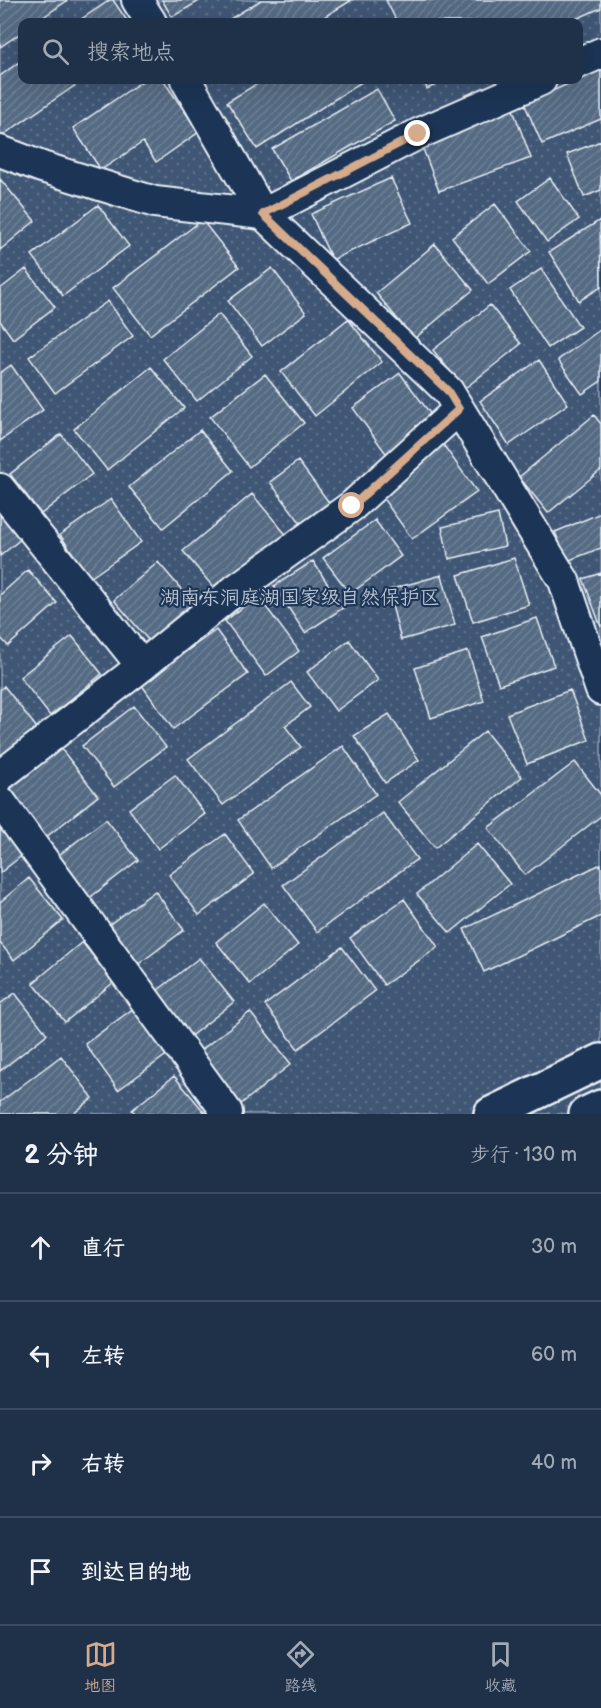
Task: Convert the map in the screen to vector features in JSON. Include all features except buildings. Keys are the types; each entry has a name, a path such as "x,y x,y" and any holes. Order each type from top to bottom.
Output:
{"main road":[{"path":"491,1114 601,1061"},
{"path":"586,1114 601,1107"}],"street":[{"path":"137,0 148,18"},
{"path":"583,61 601,52"},
{"path":"188,84 263,214 448,391 564,581 601,690"},
{"path":"2,155 155,202 263,214 418,134 532,84"},
{"path":"0,776 142,666 235,590 352,506 459,409"},
{"path":"0,489 142,666"},
{"path":"0,801 227,1112"}],"green space":[{"name":"湖南东洞庭湖国家级自然保护区","path":"0,0 601,0 601,1114 0,1114"}],"route":[{"path":"352,506 459,409 448,391 263,214 418,134"}]}
